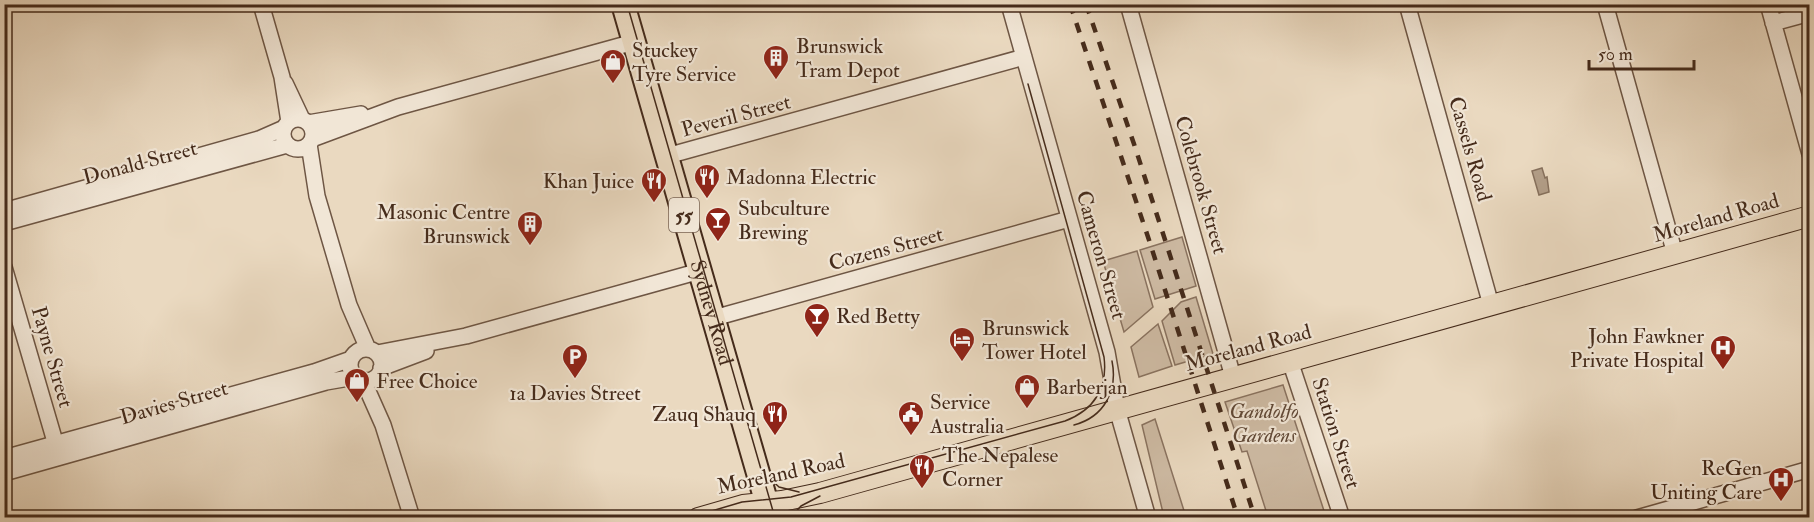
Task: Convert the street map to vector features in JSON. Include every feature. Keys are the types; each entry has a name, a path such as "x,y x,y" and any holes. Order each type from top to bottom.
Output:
{"highway":[{"name":"Sydney Road","path":"623,4 769,510"}],"main road":[{"name":"Moreland Road","path":"698,518 743,505 769,510 794,499 1809,216"}],"street":[{"path":"261,4 282,77 295,102 295,123 283,137 301,144"},
{"name":"Cameron Street","path":"1009,4 1107,352 1117,410 1148,518"},
{"name":"Colebrook Street","path":"1128,4 1233,377"},
{"name":"Cassels Road","path":"1407,4 1491,305"},
{"path":"1605,4 1675,254"},
{"path":"1768,4 1809,154"},
{"path":"1773,23 1809,13"},
{"name":"Donald Street","path":"4,223 301,144 398,108 634,42"},
{"name":"Peveril Street","path":"667,156 1024,57"},
{"name":"Donald Street","path":"4,212 259,139 295,123 398,108"},
{"path":"295,123 313,130 301,144"},
{"path":"301,144 349,305 372,351 381,360 369,375"},
{"name":"Cozens Street","path":"714,318 1069,219"},
{"name":"Payne Street","path":"4,267 57,450"},
{"name":"Davies Street","path":"4,458 57,450 327,382 369,375 463,337 700,271"},
{"path":"349,305 352,357 350,368 369,375"},
{"name":"Davies Street","path":"372,351 463,337"},
{"path":"352,357 363,349 372,351"},
{"name":"Davies Street","path":"4,473 57,450 338,365 352,357"},
{"name":"Station Street","path":"1290,361 1342,518"},
{"path":"369,375 410,514"},
{"path":"1636,518 1809,469"}],"green space":[{"path":"1182,237 1196,286 1155,299 1140,250"},
{"path":"1137,251 1153,307 1124,332 1103,261"},
{"path":"1196,297 1213,354 1175,365 1162,321 1181,302"},
{"path":"1158,324 1172,366 1139,377 1131,347"},
{"name":"Gandolfo Gardens","path":"1283,385 1326,517 1268,517 1247,451 1242,452 1225,402"},
{"name":"Gandolfo Gardens","path":"1155,419 1186,517 1164,517 1142,425"}],"shaded area":[{"path":"1542,168 1545,178 1547,177 1549,192 1539,195 1532,171"}],"tram line":[{"path":"627,4 775,518"},
{"path":"688,518 742,502 791,497 1065,421 1084,411 1097,397 1104,379 1104,357 1028,84"},
{"path":"1074,425 1093,416 1106,401 1113,383 1112,361"},
{"path":"764,473 779,487 799,492"},
{"path":"790,518 801,506 820,496"}],"railway":[{"path":"1070,4 1238,518"},
{"path":"1086,4 1134,144 1255,518"}],"place":[{"name":"Brunswick Tram Depot","path":"776,81"},
{"name":"Stuckey Tyre Service","path":"613,85"},
{"name":"Madonna Electric","path":"707,200"},
{"name":"Khan Juice","path":"654,204"},
{"name":"Subculture Brewing","path":"718,243"},
{"name":"Masonic Centre Brunswick","path":"530,247"},
{"name":"Red Betty","path":"817,339"},
{"name":"Brunswick Tower Hotel","path":"962,363"},
{"name":"John Fawkner Private Hospital","path":"1723,371"},
{"name":"1a Davies Street","path":"575,380"},
{"name":"Free Choice","path":"357,404"},
{"name":"Barberjan","path":"1027,410"},
{"name":"Zauq Shauq","path":"775,437"},
{"name":"Service Australia","path":"911,437"},
{"name":"The Nepalese Corner","path":"922,490"},
{"name":"ReGen Uniting Care","path":"1781,503"}]}
